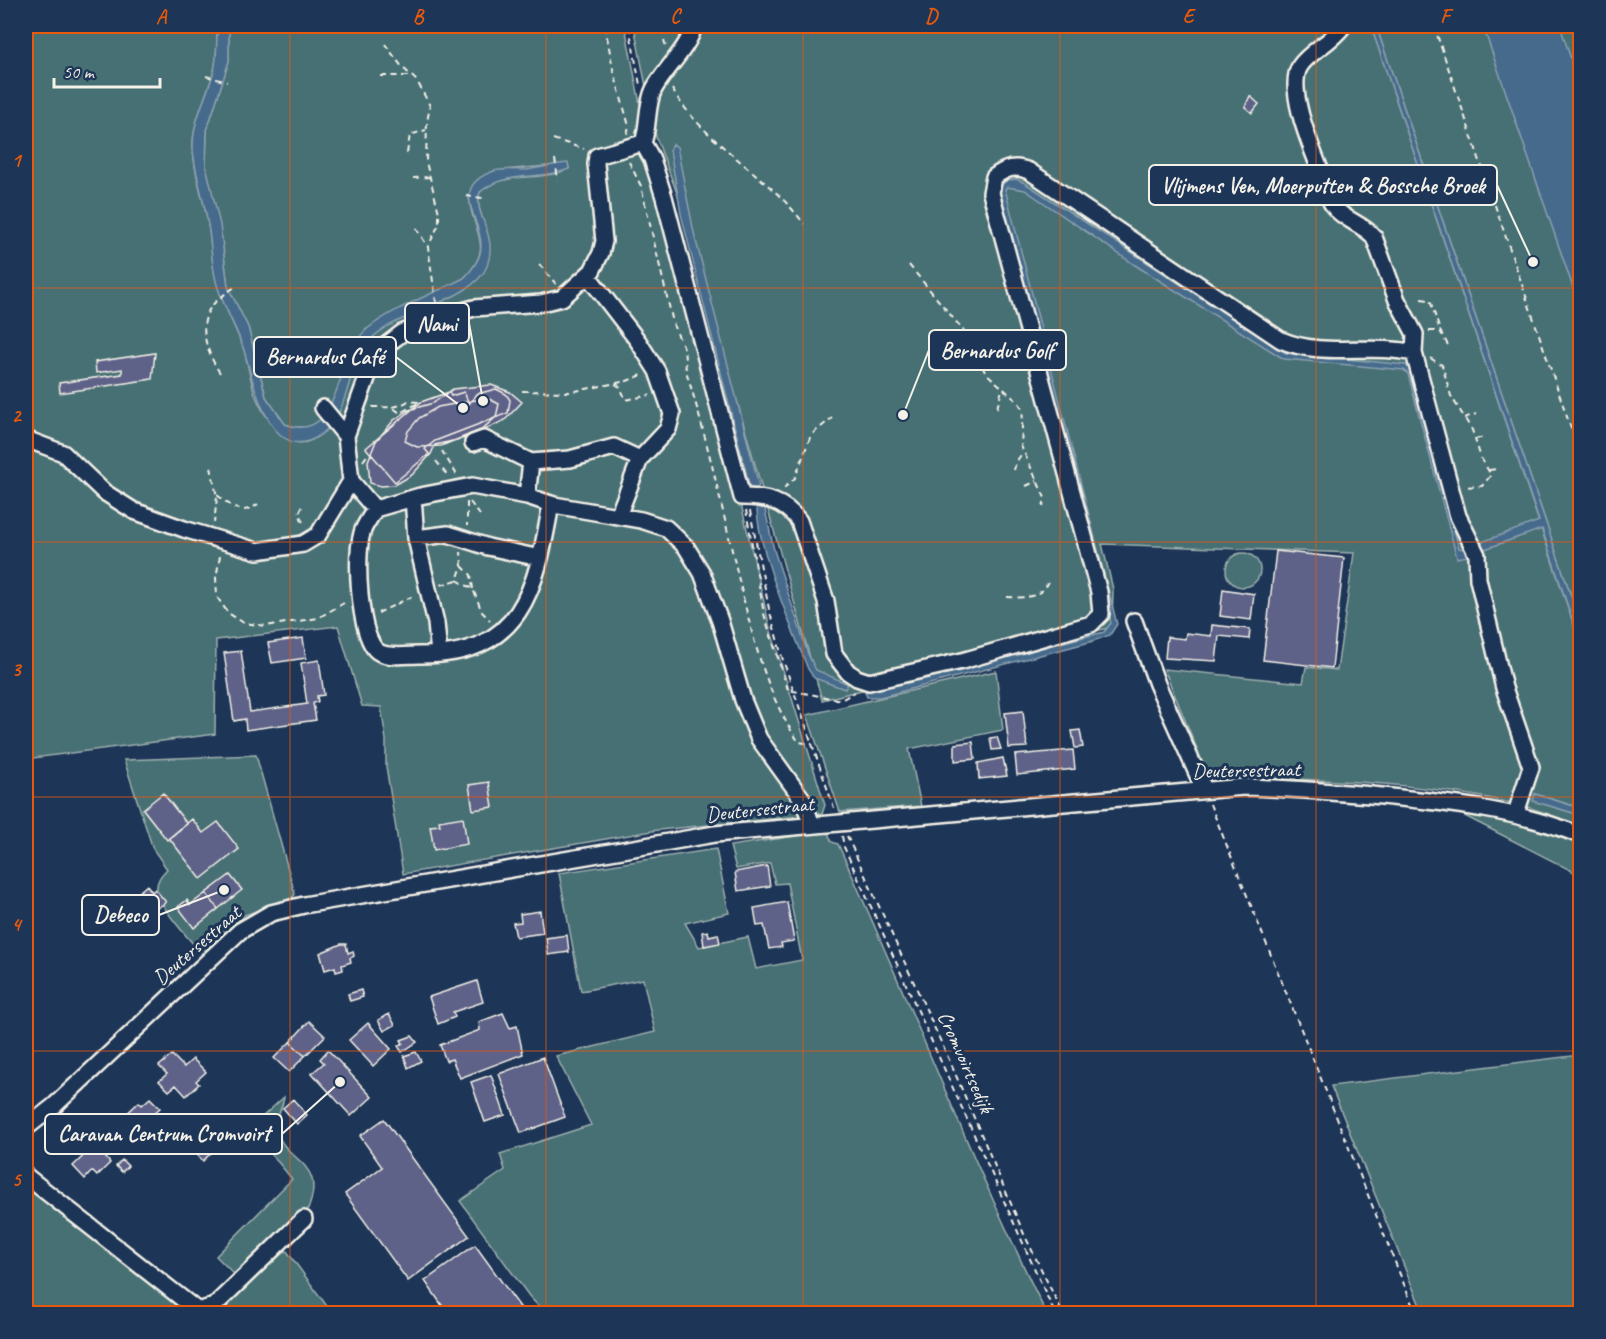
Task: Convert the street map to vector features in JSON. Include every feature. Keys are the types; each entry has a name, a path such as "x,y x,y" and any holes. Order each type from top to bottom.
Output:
{"street":[{"path":"694,26 689,39 653,91 643,143 652,159 661,188 742,497 765,497 783,505 799,520 826,601 834,654 848,672 857,678 869,682 962,661 1090,624 1101,614 1099,592 993,205 991,193 994,177 1004,170 1020,167 1029,171 1281,340 1307,347 1394,348 1415,345"},
{"path":"1343,26 1331,42 1305,60 1295,82 1306,135 1334,208 1368,230 1374,237 1415,345 1458,516 1477,555 1478,579 1504,688 1531,766 1516,813"},
{"path":"342,432 355,411 376,353 402,333 428,321 464,310 541,303 568,293 588,276 598,262 604,241 597,156 643,143"},
{"path":"588,276 653,366 667,394 672,414 671,422 660,440 640,459 618,516"},
{"path":"323,408 342,432 351,481 375,509"},
{"path":"26,439 63,453 104,492 134,511 218,540 257,550 296,546 311,541 318,535 351,481"},
{"path":"474,443 484,439 531,462 570,459 614,447 640,459"},
{"path":"527,496 531,462"},
{"path":"550,504 540,558 524,605 503,632 468,651 385,655 375,650 364,620 358,581 362,533 375,509 413,498 471,486 527,496 550,504 618,516 666,528 686,547 710,592 743,699 759,739 803,800 812,825"},
{"path":"413,498 416,538 436,623 439,654"},
{"path":"416,538 448,534 488,547 540,558"},
{"path":"1134,621 1157,684 1204,789"},
{"name":"Deutersestraat","path":"26,1128 54,1106 226,943 249,925 271,913 304,905 715,834 1204,789 1290,788 1429,801 1516,813 1581,836"},
{"path":"26,1176 198,1311 214,1306 304,1219"}],"path":[{"path":"605,26 613,69 629,126 624,149 640,186 674,327 684,348 686,372 755,650 780,707 783,720 799,742 812,744"},
{"path":"1434,26 1581,455"},
{"path":"385,44 410,76 417,81 430,106 426,130 429,177 439,213 439,224 428,247"},
{"path":"669,67 672,72 671,88 678,99 714,138 804,224"},
{"path":"206,76 227,82"},
{"path":"381,76 410,76"},
{"path":"407,153 410,135 426,130"},
{"path":"553,139 597,156"},
{"path":"555,159 558,180"},
{"path":"413,178 429,177"},
{"path":"1282,196 1293,192 1331,202"},
{"path":"466,195 483,198"},
{"path":"416,228 428,247 432,285 438,310"},
{"path":"539,264 568,293"},
{"path":"909,265 968,336 985,372 1002,390 1019,403 1023,410 1020,439 1023,452 1045,498 1043,507"},
{"path":"220,373 207,351 206,323 210,308 236,286"},
{"path":"1421,299 1430,300 1440,331 1448,345"},
{"path":"1440,331 1415,345 1442,365 1451,396 1476,439 1481,458 1489,470 1490,479 1482,486 1450,485"},
{"path":"979,357 988,345"},
{"path":"522,392 570,392 615,384 634,379 653,366"},
{"path":"615,384 620,387 626,400 667,394"},
{"path":"997,408 1002,390"},
{"path":"355,411 363,408 392,407 399,407 408,401 420,402 400,413 392,407"},
{"path":"1464,418 1476,414"},
{"path":"765,497 783,489 795,478 811,435 832,418"},
{"path":"1476,439 1484,437"},
{"path":"1014,470 1023,452"},
{"path":"211,467 217,495 217,597 228,613 244,623 266,626 318,618 344,603"},
{"path":"1489,470 1497,469"},
{"path":"1026,486 1037,481"},
{"path":"217,495 237,510 245,511 258,504"},
{"path":"742,497 750,529 764,614 788,690 841,700 869,682"},
{"path":"462,566 471,575 473,589 482,612 503,632"},
{"path":"457,580 473,589"},
{"path":"1007,597 1040,594 1048,584"},
{"path":"1204,789 1416,1314"},
{"path":"840,823 844,847 1055,1314"},
{"name":"Cromvoirtsedijk","path":"840,823 951,1064 1024,1234 1063,1314"}],"green space":[{"path":"26,26 217,26 215,66 193,138 195,168 208,224 214,272 244,350 258,402 276,429 293,441 302,443 312,440 332,423 361,351 378,332 462,290 478,278 486,263 489,250 489,239 478,201 480,192 501,181 558,173 569,168 568,164 494,171 469,194 481,246 474,266 464,278 365,330 325,418 306,427 285,424 266,397 248,327 228,287 222,239 206,166 207,130 229,61 229,26 625,26 647,140 614,140 614,154 646,153 731,461 770,628 825,805 822,814 658,830 403,874 386,766 386,740 381,707 362,706 338,626 216,640 215,734 26,759"},
{"path":"634,26 1371,26 1580,643 1580,808 1535,794 1534,801 1580,815 1580,826 1520,805 1444,791 1366,782 1209,778 1164,669 1303,683 1306,667 1337,670 1354,553 1102,544 1113,589 1112,627 822,700 681,204 656,137"},
{"path":"1376,26 1580,26 1580,622"},
{"path":"1243,553 1255,558 1260,570 1255,582 1243,587 1231,582 1226,570 1231,558"},
{"path":"996,671 1003,730 909,749 921,806 840,812 807,715"},
{"path":"256,755 295,894 292,898 245,915 202,954 176,923 159,897 157,884 167,869 153,849 124,760"},
{"path":"1457,812 1532,825 1580,842 1580,875"},
{"path":"827,831 832,842 838,844 966,1139 1046,1313 545,1313 529,1296 460,1201 505,1170 500,1154 591,1125 556,1056 655,1032 643,979 581,991 559,873 716,849 729,913 685,923 699,947 748,937 756,969 802,960 787,883 775,884 770,863 736,869 730,846"},
{"path":"1580,1055 1580,1313 1423,1313 1331,1086"},
{"path":"284,1097 277,1120 277,1129 287,1149 309,1172 313,1182 312,1196 306,1214 238,1278 216,1256 292,1179 250,1128"},
{"path":"28,1183 196,1313 26,1313 26,1237 28,1232 26,1230 26,1188"},
{"path":"286,1250 332,1313 218,1313 277,1258"}],"water":[{"path":"217,26 229,26 229,61 207,130 206,166 220,225 228,287 248,327 266,397 285,424 303,427 317,422 327,411 347,360 365,331 399,309 464,278 470,271 478,259 481,246 469,194 472,186 480,178 498,170 526,170 568,163 569,169 558,173 512,178 490,185 480,192 479,208 488,234 490,255 487,266 478,279 464,290 388,326 372,337 356,361 336,418 320,435 303,442 288,440 276,431 267,416 214,272 193,138 215,66"},
{"path":"1371,26 1376,26 1580,622 1580,643 1542,529 1482,550 1479,543 1539,521"},
{"path":"1483,26 1560,26 1580,86 1580,308"},
{"path":"673,144 677,147 694,233 759,486 757,488 750,488 681,214 670,150"},
{"path":"1016,179 1286,353 1406,365 1411,371 1459,548 1468,550 1469,556 1457,558 1408,374 1404,370 1284,359 1135,265 1025,190 1007,187 1005,189 1117,624 1110,635 1090,642 880,697 867,697 865,692 1104,632 1111,623 999,196 1000,186 1008,180"},
{"path":"764,505 774,550 808,654 816,670 848,684 845,689 814,678 808,669 776,588 763,544 757,507"},
{"path":"1535,794 1580,808 1580,815 1533,801"}],"building":[{"path":"1250,96 1259,104 1252,113 1245,107"},
{"path":"155,353 152,379 60,393 59,383 122,374 122,369 96,373 95,362"},
{"path":"491,385 510,392 522,402 505,420 470,437 435,445 431,454 412,475 395,485 381,486 370,483 368,461 376,441 394,420 409,410 433,403 453,389"},
{"path":"496,389 506,394 510,400 508,413 435,441 425,449 429,454 395,482 366,448 421,402 449,392 451,396 464,392 469,404 477,394"},
{"path":"487,398 499,404 496,417 481,430 441,446 417,447 405,441 408,431 419,418 438,407"},
{"path":"1276,551 1344,558 1332,668 1263,660"},
{"path":"1223,589 1254,594 1251,620 1220,616"},
{"path":"1212,625 1250,629 1249,639 1219,636 1216,661 1165,658 1167,637 1185,639 1186,633 1211,636"},
{"path":"303,638 306,658 272,663 268,643"},
{"path":"241,651 250,712 307,704 301,663 319,660 324,695 317,696 318,702 313,703 316,720 246,730 245,719 234,721 224,653"},
{"path":"1023,711 1027,747 1009,748 1005,713"},
{"path":"1080,730 1083,747 1075,748 1072,731"},
{"path":"997,737 1001,749 992,750 990,738"},
{"path":"973,742 975,759 955,761 955,744"},
{"path":"1073,750 1075,769 1017,775 1015,755"},
{"path":"1003,758 1007,776 979,779 978,763"},
{"path":"489,782 493,807 473,810 469,785"},
{"path":"163,793 187,824 167,840 143,809"},
{"path":"463,817 467,844 434,850 430,826 440,825 439,821"},
{"path":"192,819 203,833 218,822 239,849 201,879 169,838"},
{"path":"767,866 770,886 738,891 735,872"},
{"path":"230,875 242,890 218,909 206,893"},
{"path":"147,885 152,892 155,889 166,902 155,910 140,891"},
{"path":"206,893 218,909 194,928 178,907 187,900 190,905"},
{"path":"787,902 794,941 781,943 782,947 769,949 764,925 757,926 754,908"},
{"path":"540,911 543,933 516,937 513,923 521,922 520,914"},
{"path":"708,931 709,936 718,934 720,943 704,946 702,932"},
{"path":"567,935 569,952 548,955 546,938"},
{"path":"346,944 348,953 353,951 354,956 350,958 351,962 342,965 343,970 336,972 335,967 325,970 320,953"},
{"path":"477,981 483,1002 453,1012 455,1017 438,1024 429,997"},
{"path":"361,990 363,997 350,1001 348,994"},
{"path":"503,1013 510,1028 517,1026 523,1054 460,1078 452,1059 446,1061 440,1045 480,1030 479,1022"},
{"path":"389,1014 395,1025 384,1031 378,1020"},
{"path":"309,1021 325,1036 305,1056 290,1042"},
{"path":"368,1023 391,1049 373,1066 349,1040"},
{"path":"412,1036 417,1042 402,1052 398,1046 403,1043 401,1040"},
{"path":"290,1042 305,1056 289,1072 274,1058"},
{"path":"328,1050 372,1097 351,1116 312,1073 324,1063 320,1059"},
{"path":"416,1052 421,1061 408,1068 404,1056"},
{"path":"172,1055 184,1067 193,1059 206,1072 196,1081 199,1084 186,1096 176,1085 169,1091 159,1081 167,1074 159,1066"},
{"path":"543,1057 565,1117 521,1133 499,1074"},
{"path":"491,1075 505,1115 485,1122 471,1082"},
{"path":"150,1098 160,1108 152,1115 160,1125 136,1145 119,1127 122,1124 119,1121 139,1102 142,1105"},
{"path":"293,1099 307,1115 297,1124 283,1108"},
{"path":"384,1119 469,1236 408,1281 345,1194 382,1167 360,1136"},
{"path":"196,1135 212,1152 203,1161 187,1144"},
{"path":"102,1138 114,1150 106,1158 110,1163 97,1176 92,1171 85,1179 73,1166"},
{"path":"122,1160 128,1166 122,1172 116,1166"},
{"path":"475,1245 525,1314 448,1314 425,1281"}],"place":[{"name":"Vlijmens Ven, Moerputten & Bossche Broek","path":"1533,262"},
{"name":"Nami","path":"483,401"},
{"name":"Bernardus Café","path":"463,408"},
{"name":"Bernardus Golf","path":"903,415"},
{"name":"Debeco","path":"224,890"},
{"name":"Caravan Centrum Cromvoirt","path":"340,1082"}]}
